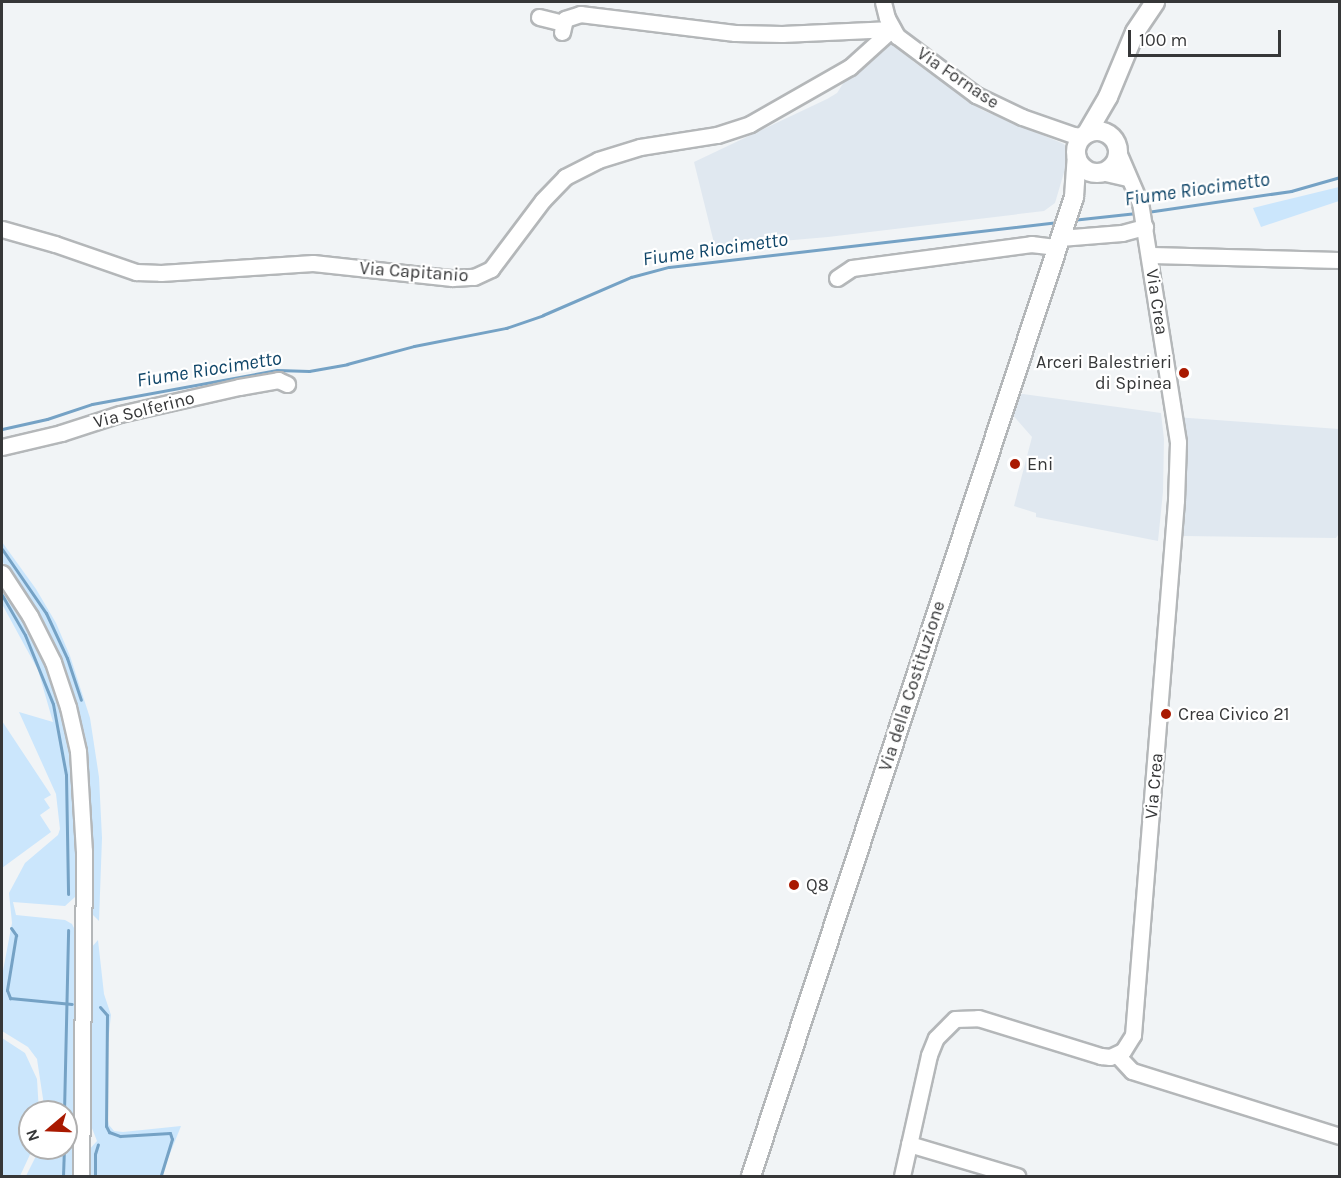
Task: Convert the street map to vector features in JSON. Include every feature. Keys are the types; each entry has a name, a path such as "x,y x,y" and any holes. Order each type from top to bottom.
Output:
{"main road":[{"name":"Via della Costituzione","path":"751,1176 1065,224 1081,145 1108,97 1135,32 1155,2"},
{"name":"Via della Costituzione","path":"1108,97 1115,145"},
{"path":"1103,132 1115,145 1111,167 1098,172 1083,167 1081,145 1103,132"},
{"name":"Via della Costituzione","path":"1065,224 1098,172"}],"street":[{"name":"Via Fornase","path":"883,2 892,29 924,58 976,95 1014,114 1056,129 1081,145"},
{"path":"539,17 563,27 570,16 580,14 735,33 782,34 892,29"},
{"name":"Via Capitanio","path":"2,230 55,244 136,272 161,273 313,263 452,278 474,278 491,268 543,200 565,177 598,160 640,147 717,135 750,124 850,67 892,29"},
{"name":"Via Crea","path":"1115,145 1140,203 1145,226 1175,416 1178,466 1134,1020 1128,1046 1117,1054"},
{"path":"1098,172 1128,178"},
{"path":"837,278 852,268 1031,244 1065,224 1122,233 1145,226"},
{"path":"1149,255 1340,260"},
{"name":"Via Solferino","path":"2,447 61,433 120,414 239,387 278,380 287,384"},
{"path":"2,573 30,616 53,662 68,707 78,751 84,851 81,1176"},
{"path":"902,1176 929,1055 936,1038 955,1019 978,1017 1087,1053 1110,1057 1117,1054 1132,1071 1340,1136"},
{"path":"909,1144 1017,1176"}],"shaded area":[{"path":"894,42 914,62 982,110 1064,144 1070,152 1055,203 1044,211 828,237 715,247 694,162 837,93 851,71 885,43"},
{"path":"1339,187 1339,201 1261,227 1253,208"},
{"path":"1017,395 1161,413 1164,439 1163,492 1158,541 1036,517 1036,513 1014,506 1032,437 1010,412"},
{"path":"1175,417 1339,429 1340,532 1336,538 1184,536 1173,539"},
{"path":"2,542 36,589 56,623 70,656 90,718 99,777 102,838 99,921 91,913 89,783 82,731 75,702 47,630 2,561"},
{"path":"2,585 24,620 52,680 68,740 73,770 76,839 75,897 65,906 13,902 16,915 65,920 72,924 75,930 74,1100 43,1100 37,1059 28,1047 2,1031 2,976 12,923 9,893 25,863 58,835 60,829 56,794 19,712 53,722 38,670 2,604"},
{"path":"2,721 51,795 44,799 50,808 40,815 51,832 2,868"},
{"path":"98,940 104,994 111,1015 106,1110 109,1125 114,1131 123,1132 181,1126 161,1176 88,1176 88,1151 97,1141 88,1118 91,948"},
{"path":"2,1038 25,1053 37,1079 38,1100 18,1100 18,1160 27,1160 20,1176 2,1176"},
{"path":"34,1160 73,1160 73,1176 26,1176"}],"waterway":[{"name":"Fiume Riocimetto","path":"1147,212 1291,191 1340,177"},
{"name":"Fiume Riocimetto","path":"1072,220 1137,213"},
{"name":"Fiume Riocimetto","path":"2,429 47,419 92,404 277,370 309,371 347,364 414,346 506,328 543,315 631,277 669,267 1060,222"},
{"path":"2,549 46,613 67,658 81,700"},
{"path":"2,595 25,635 53,704 66,775 68,894"},
{"path":"11,928 16,935 7,990 10,998 72,1004"},
{"path":"64,1100 68,930"},
{"path":"100,1007 107,1015 106,1126 109,1132 120,1136 170,1133 172,1139 161,1176"},
{"path":"95,1176 95,1154 98,1144"},
{"path":"63,1176 64,1160"}],"place":[{"name":"Arceri Balestrieri di Spinea","path":"1184,373"},
{"name":"Eni","path":"1015,464"},
{"name":"Crea Civico 21","path":"1166,714"},
{"name":"Q8","path":"794,885"}]}
